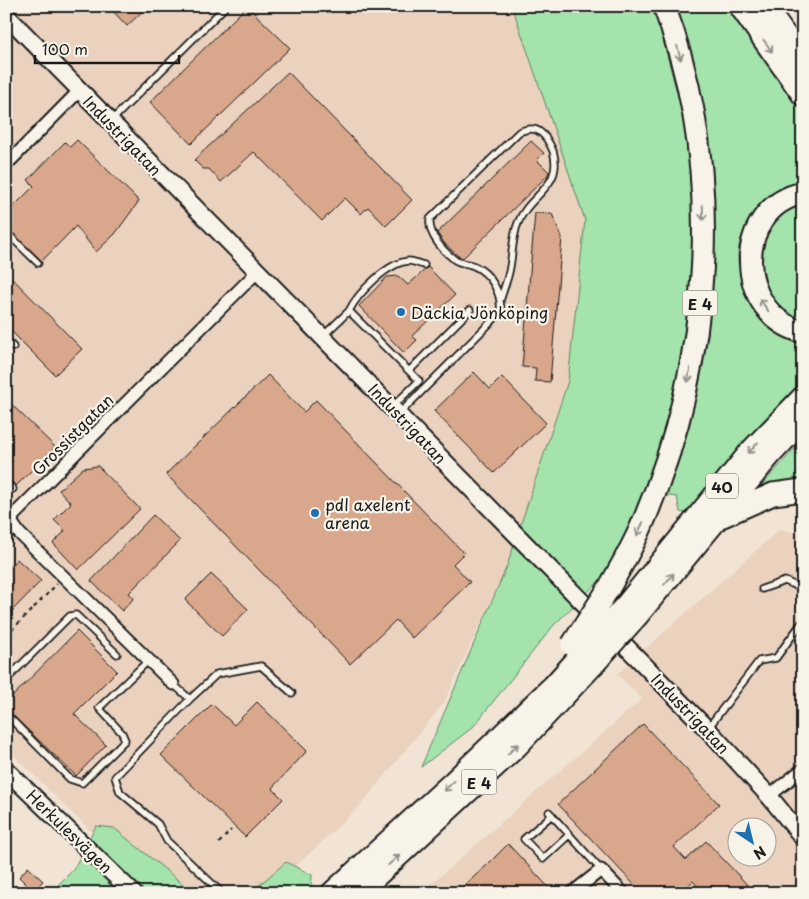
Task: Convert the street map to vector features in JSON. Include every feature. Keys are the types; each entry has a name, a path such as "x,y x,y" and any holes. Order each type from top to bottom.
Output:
{"highway":[{"name":"E 4","path":"358,893 510,752 583,654 609,588 641,529 664,469 687,387 700,304 703,214 697,143 686,80 664,6"},
{"path":"740,6 803,95"},
{"path":"764,6 803,60"},
{"path":"776,6 803,35"},
{"path":"803,193 781,202 768,213 757,229 751,246 750,262 751,279 766,309 780,322 803,332"},
{"name":"40","path":"496,739 555,684 583,654 632,611 750,452 803,398"},
{"path":"632,611 718,519 770,454 803,420"},
{"path":"718,519 773,494 803,490"},
{"name":"E 4","path":"332,893 452,783 496,739"}],"street":[{"name":"Industrigatan","path":"6,15 707,729 769,796 803,838"},
{"path":"6,165 80,90"},
{"name":"Grossistgatan","path":"11,518 257,272"},
{"path":"11,518 14,528 173,684"},
{"path":"769,796 803,769"},
{"name":"Herkulesvägen","path":"6,770 133,893"},
{"path":"572,893 601,870 623,893"}],"lane":[{"path":"110,121 226,6"},
{"path":"395,411 496,319 500,313 501,298 508,275 518,222 527,207 553,178 554,161 550,143 540,131 533,129 526,128 519,132 430,220 429,229 431,235 455,260 476,267 488,278 501,298"},
{"path":"6,232 38,263"},
{"path":"323,336 349,311 354,301 390,266 409,261 424,265"},
{"path":"409,371 470,310"},
{"path":"349,311 419,381 395,411"},
{"path":"6,340 13,347"},
{"path":"6,482 13,489"},
{"path":"6,505 11,518"},
{"path":"762,589 785,580 803,588"},
{"path":"6,680 70,616 76,615 117,654"},
{"path":"707,729 759,661 776,658 803,621"},
{"path":"6,714 70,779 82,783 125,740 99,708 148,660"},
{"path":"222,893 167,841 158,824 120,792 116,778 190,699 217,674 253,666 262,666 292,693"},
{"path":"173,684 190,699"},
{"path":"570,835 543,859 524,839 551,814 570,835 601,870"}],"path":[{"path":"797,6 803,10"},
{"path":"6,636 64,577"},
{"path":"219,843 231,830"}],"shaded area":[{"path":"6,6 512,6 586,220 568,381 507,566 444,703 360,806 267,893 154,893 6,748"},
{"path":"780,529 803,535 803,893 421,893 642,699 617,674"}],"green space":[{"path":"512,6 654,6 684,119 695,187 695,243 688,340 666,428 641,506 602,578 554,625 473,727 421,767 507,566 568,381 585,220"},
{"path":"671,6 726,6 803,112 803,186 771,199 756,211 741,238 738,257 739,267 749,283 803,340 803,385 763,421 685,513 680,512 677,497 663,495 706,300"},
{"path":"803,201 803,322 774,307 758,270 763,236 780,212"},
{"path":"803,439 803,484 756,492"},
{"path":"96,826 114,828 194,893 50,893 73,870"},
{"path":"286,862 312,875 311,887 306,893 250,893"}],"building":[{"path":"108,6 148,6 127,26"},
{"path":"247,6 290,48 191,144 150,102"},
{"path":"288,72 412,200 386,226 368,207 361,214 345,198 322,221 254,152 221,182 209,169 203,169 194,160"},
{"path":"77,140 139,201 115,234 96,252 76,226 42,261 6,227 6,214 34,186 28,180 65,142 70,147"},
{"path":"531,141 544,153 537,160 549,172 547,176 463,258 458,256 445,244 437,233"},
{"path":"535,213 552,214 562,237 550,382 535,381 536,368 522,367"},
{"name":"Däckia Jönköping","path":"428,267 455,295 412,336 417,340 404,353 359,306 387,277 398,276 408,285"},
{"path":"6,272 82,349 55,375 6,326"},
{"path":"474,372 490,389 502,377 546,423 494,473 434,411"},
{"name":"pdl axelent arena","path":"268,375 304,412 316,400 464,553 453,564 470,582 412,638 396,620 350,664 166,474"},
{"path":"6,399 55,447 16,486 6,476 6,467 13,461 6,454"},
{"path":"98,466 140,509 78,570 53,543 65,531 54,520 71,503 59,490 83,468"},
{"path":"153,515 180,541 129,593 134,598 122,611 91,581"},
{"path":"17,559 41,581 6,617 6,570"},
{"path":"211,574 248,609 222,636 185,600"},
{"path":"77,631 117,671 74,714 106,745 76,776 6,709 6,703"},
{"path":"257,702 307,751 272,788 283,799 245,837 161,755 212,704 234,725"},
{"path":"643,724 719,804 674,847 686,860 706,841 726,862 726,866 730,866 755,893 704,893 693,881 680,893 642,893 558,804"},
{"path":"508,844 554,893 456,893 486,866"},
{"path":"28,867 43,881 33,891 19,877"}],"place":[{"name":"Däckia Jönköping","path":"401,312"},
{"name":"pdl axelent arena","path":"315,513"}]}
